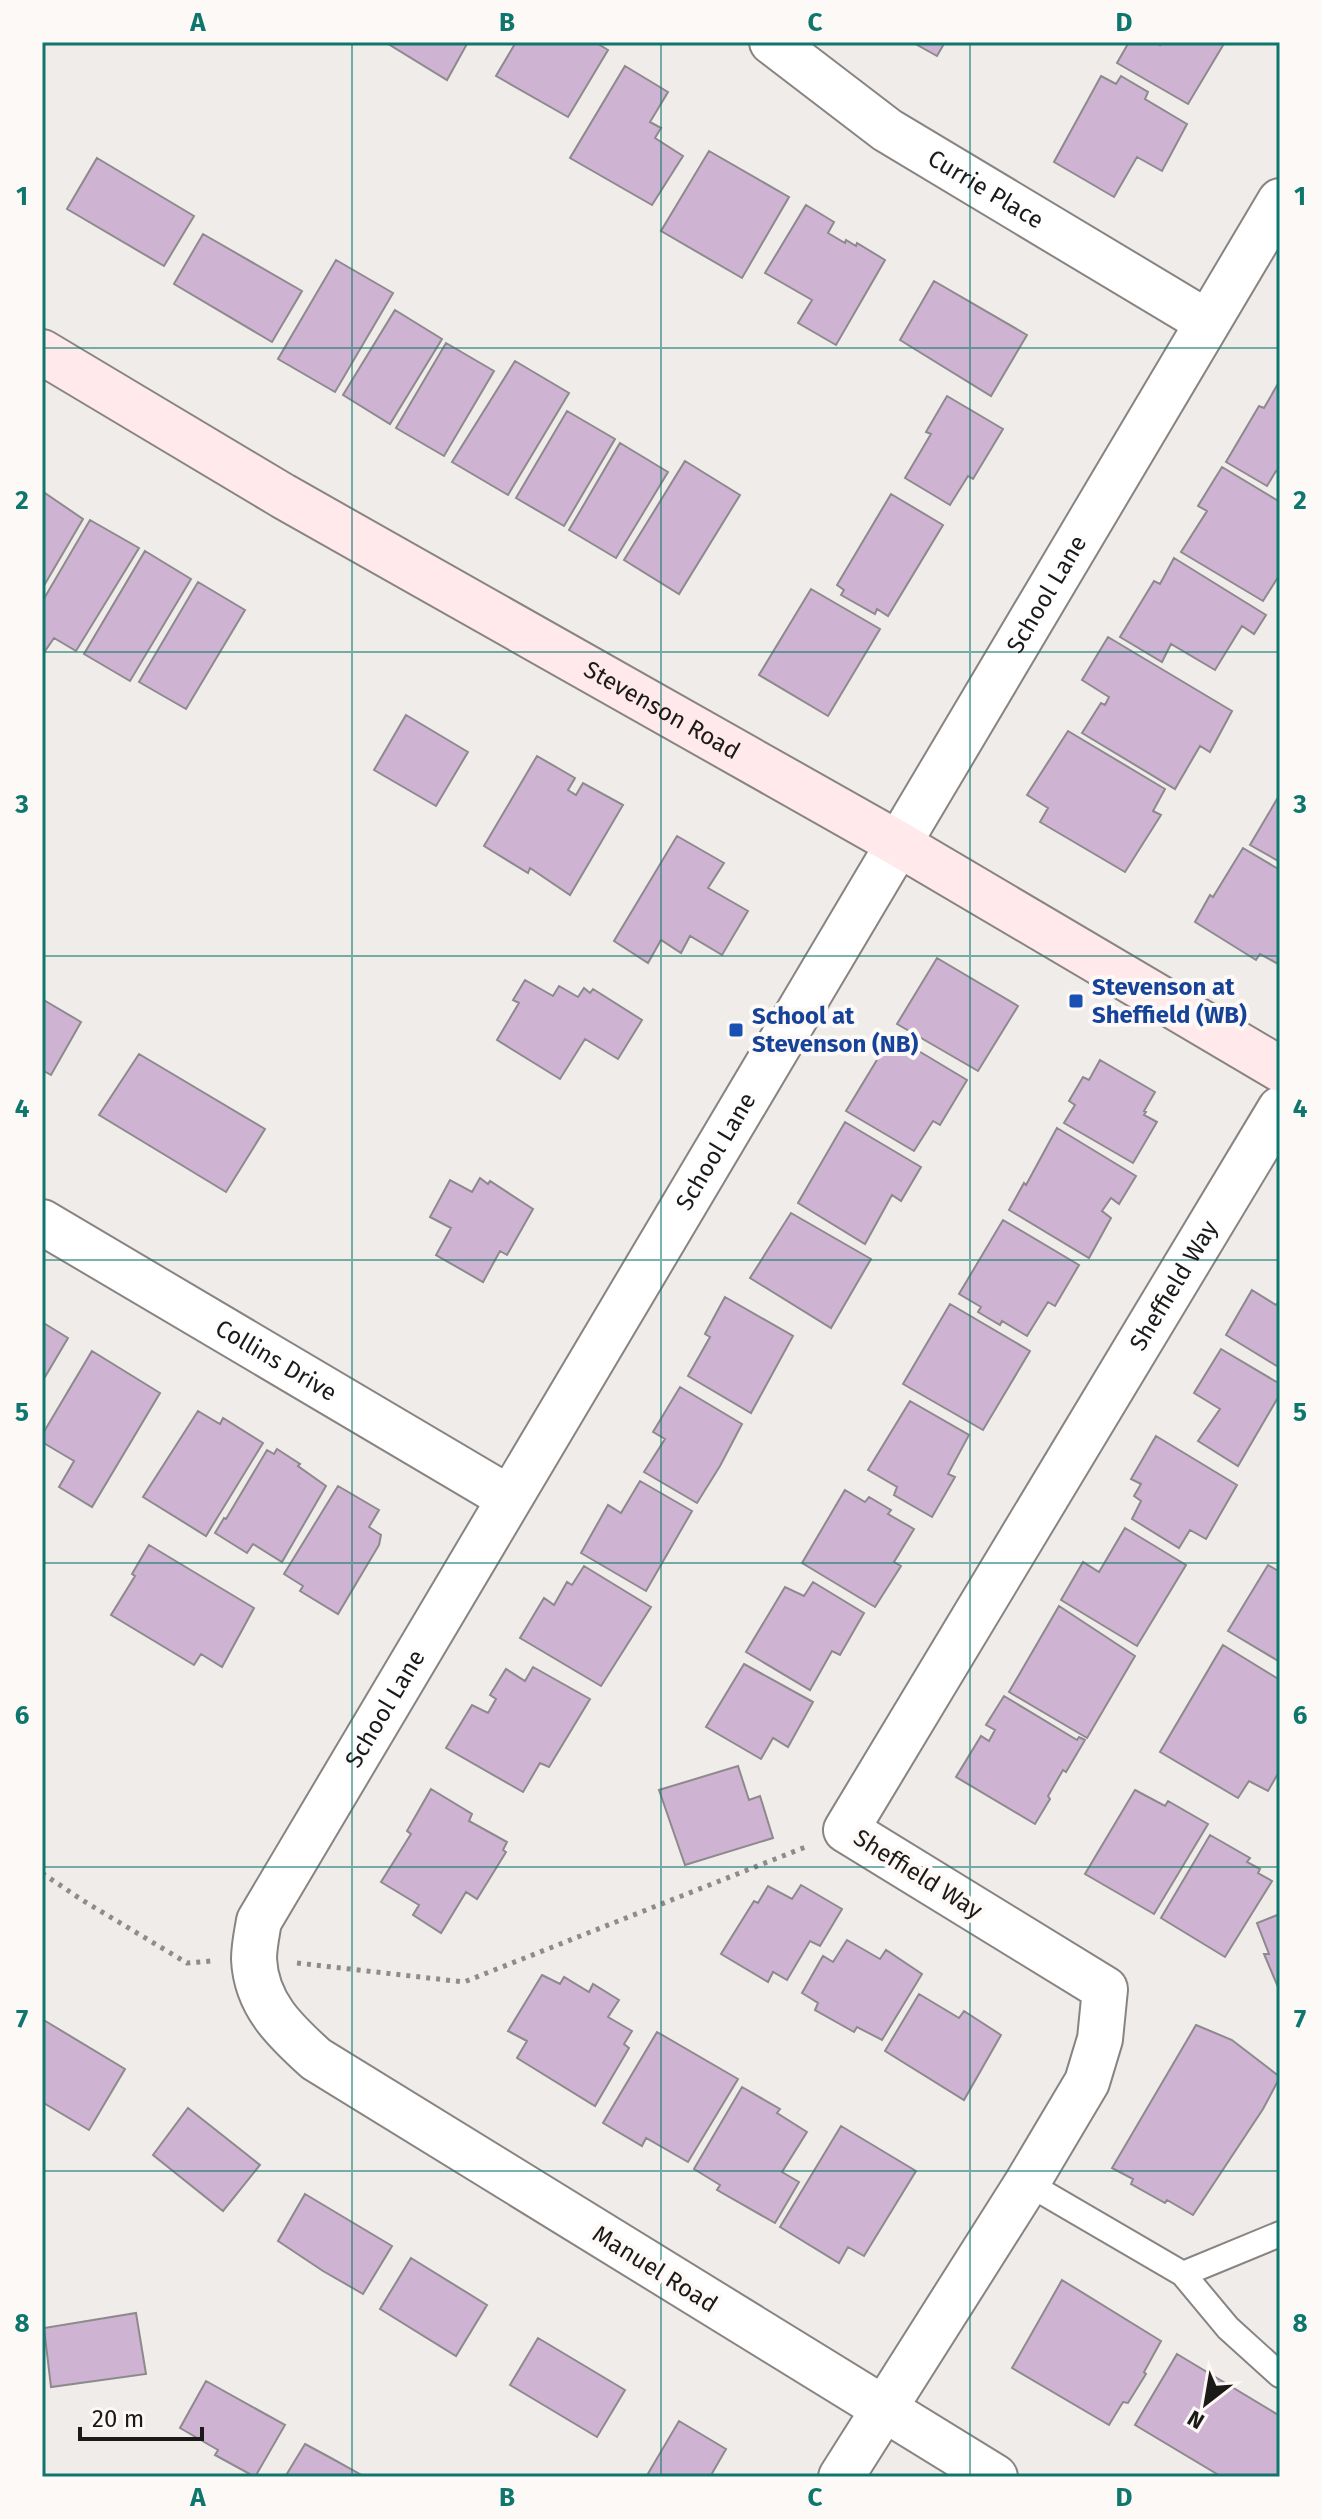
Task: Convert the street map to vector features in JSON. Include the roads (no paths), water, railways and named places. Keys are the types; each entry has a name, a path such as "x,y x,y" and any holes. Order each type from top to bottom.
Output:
{"street":[{"name":"Currie Place","path":"772,42 887,130 1207,322"},
{"name":"School Lane","path":"316,2059 281,2026 260,1994 254,1959 259,1921 1280,201"},
{"name":"Stevenson Road","path":"42,352 283,496 897,843 1280,1069"},
{"name":"Sheffield Way","path":"841,2477 1027,2183 1087,2082 1100,2039 1105,1989 846,1830 1280,1109"},
{"name":"Collins Drive","path":"42,1222 509,1498"},
{"name":"Manuel Road","path":"316,2059 995,2477"}],"lane":[{"path":"1027,2183 1183,2274 1228,2328 1280,2375"},
{"path":"1183,2274 1280,2234"}],"place":[{"name":"Stevenson at Sheffield (WB)","path":"1076,1001"},
{"name":"School at Stevenson (NB)","path":"736,1030"}]}
